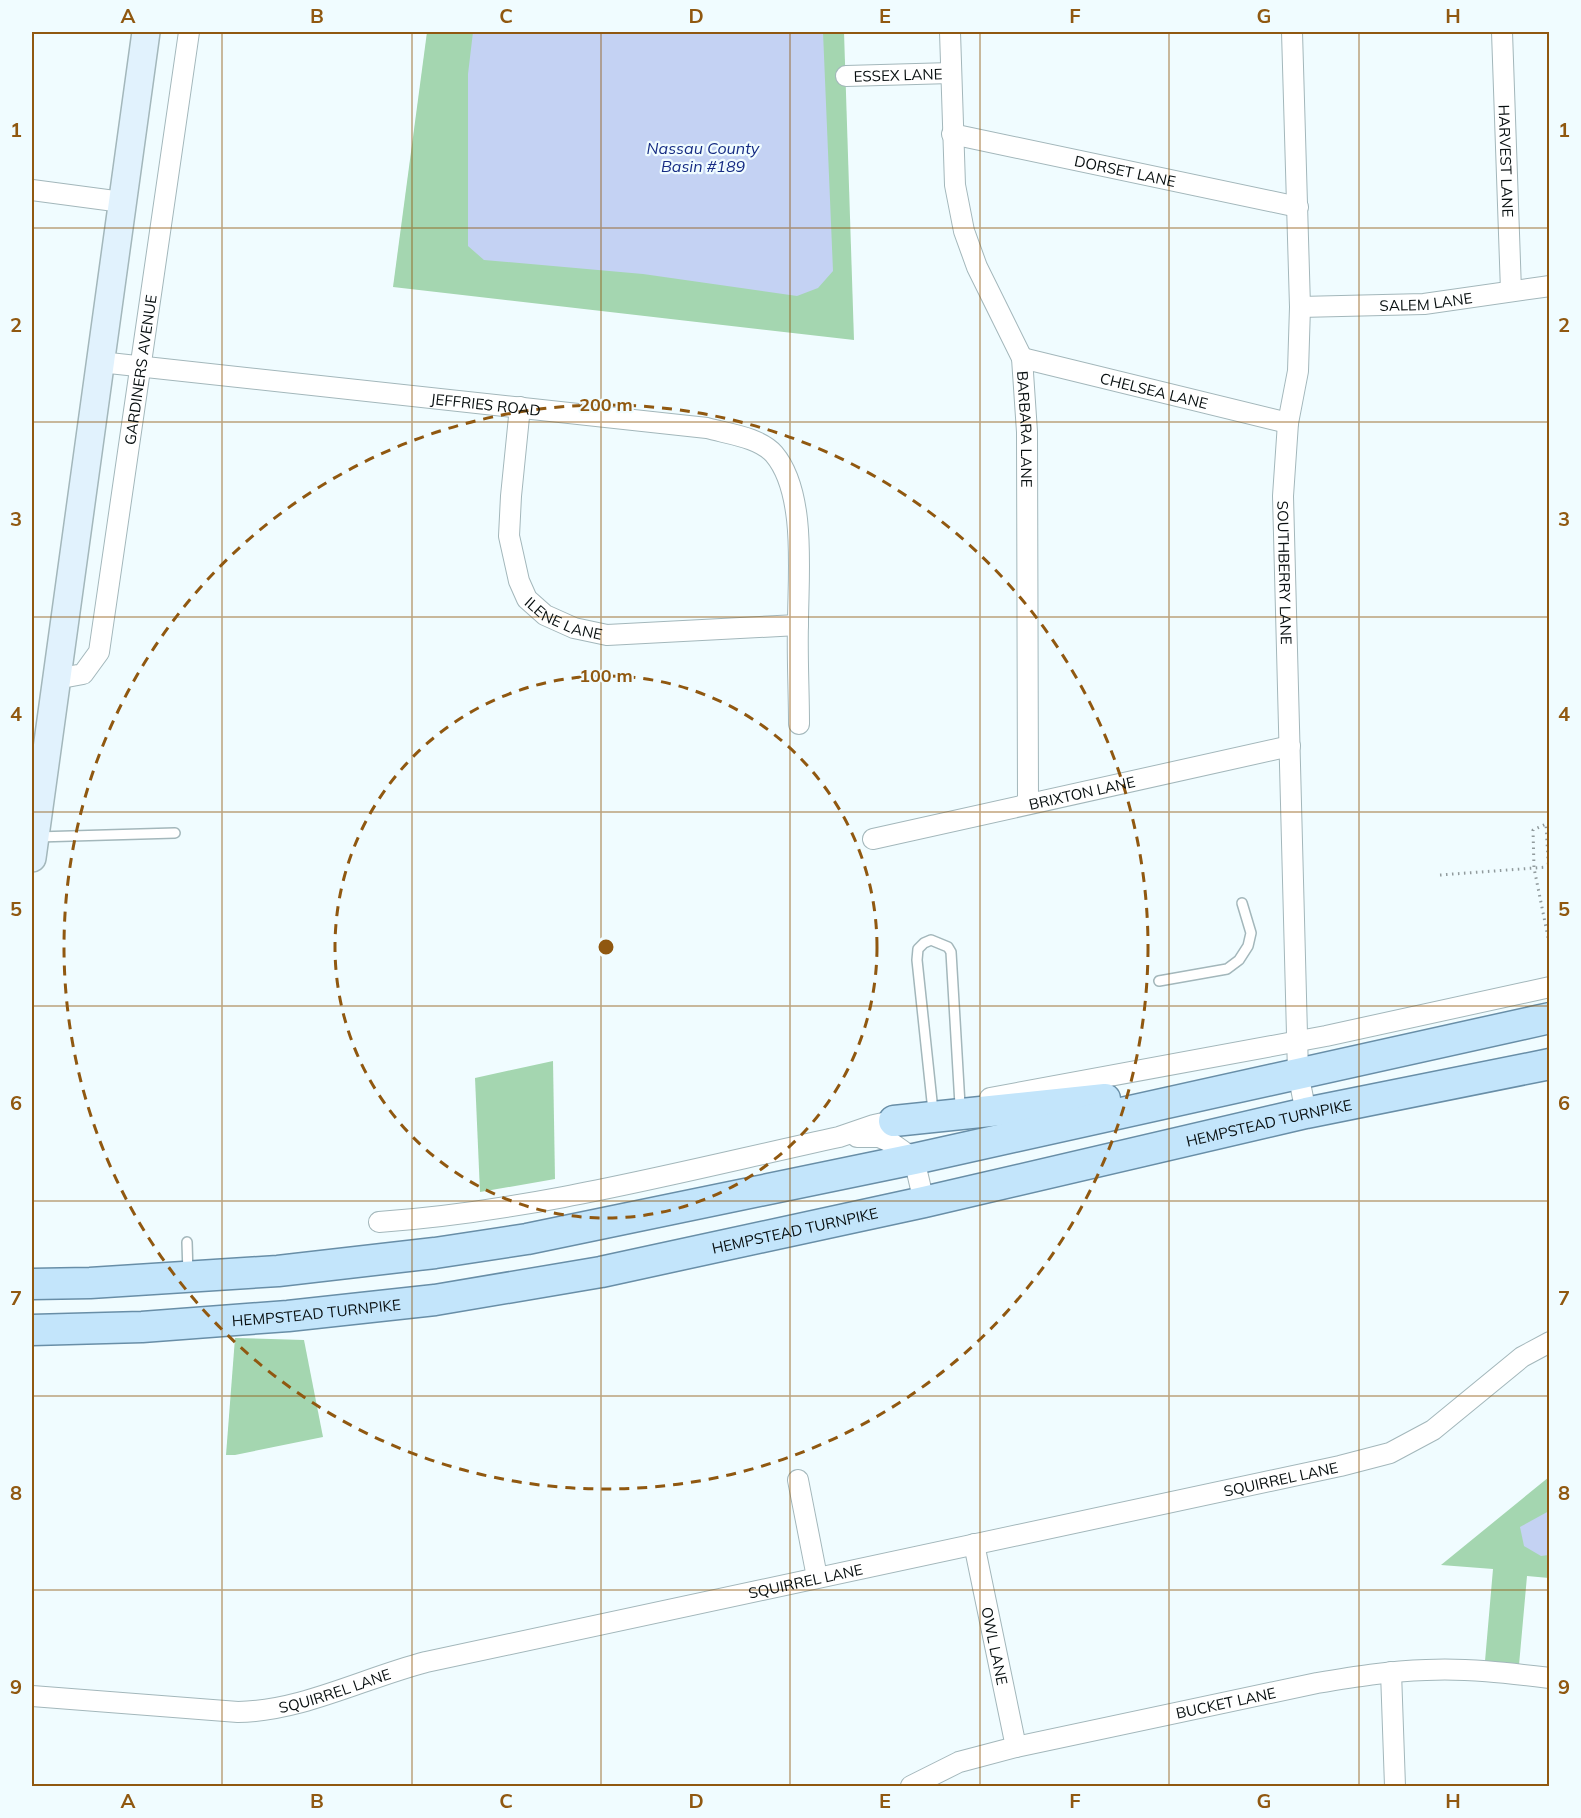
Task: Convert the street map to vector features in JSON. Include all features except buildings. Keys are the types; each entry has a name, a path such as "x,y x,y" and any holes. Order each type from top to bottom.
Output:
{"main road":[{"path":"32,852 146,32"},
{"path":"32,1284 90,1283 278,1271 435,1253 527,1239 903,1137 1242,1085 1550,1018"},
{"name":"HEMPSTEAD TURNPIKE","path":"32,1330 141,1327 266,1318 435,1300 602,1272 924,1202 1306,1113 1550,1064"},
{"path":"903,1137 1242,1085"}],"street":[{"name":"GARDINERS AVENUE","path":"56,679 83,674 99,652 189,32"},
{"name":"BARBARA LANE","path":"950,32 955,185 964,231 977,267 1022,357 1027,432 1028,804"},
{"name":"SOUTHBERRY LANE","path":"1292,32 1300,307 1298,371 1288,423 1283,496 1298,1073 1306,1113"},
{"name":"HARVEST LANE","path":"1502,32 1511,291"},
{"name":"ESSEX LANE","path":"846,76 951,74"},
{"name":"DORSET LANE","path":"952,134 1298,207"},
{"path":"32,190 122,202"},
{"name":"SALEM LANE","path":"1300,307 1424,304 1550,286"},
{"name":"CHELSEA LANE","path":"1022,357 1288,423"},
{"name":"JEFFRIES ROAD","path":"100,362 707,428 760,444 774,454 784,471 799,529 799,724"},
{"name":"ILENE LANE","path":"520,408 509,536 519,581 527,599 545,615 574,628 607,635 798,625"},
{"name":"BRIXTON LANE","path":"873,839 1290,746"},
{"path":"839,1137 879,1137 890,1142 903,1137 933,1110 1297,1041 1550,987"},
{"path":"379,1222 457,1213 573,1194 839,1137 903,1137"},
{"path":"903,1137 924,1202"},
{"name":"SQUIRREL LANE","path":"32,1696 261,1712 288,1706 396,1669 426,1662 1340,1466 1390,1453 1432,1430 1522,1357 1550,1342"},
{"path":"798,1480 817,1578"},
{"name":"OWL LANE","path":"974,1544 1016,1747"},
{"name":"BUCKET LANE","path":"911,1786 959,1762 1016,1747 1317,1683 1391,1672 1427,1670 1486,1671 1550,1678"},
{"path":"1391,1672 1395,1786"}],"lane":[{"path":"32,852 175,833"},
{"path":"1159,981 1227,969 1239,960 1248,946 1251,933 1242,903"},
{"path":"933,1110 917,960 918,950 924,943 931,940 948,947 951,952 960,1105"},
{"path":"187,1242 188,1277"}],"path":[{"path":"1550,894 1546,824 1533,830 1534,868 1550,947"},
{"path":"1440,875 1548,867"}],"green space":[{"name":"Nassau County Basin #189","path":"427,32 844,32 854,340 393,287"},
{"path":"553,1061 555,1179 480,1192 475,1078"},
{"path":"235,1338 304,1340 323,1437 226,1455"},
{"path":"1549,1477 1549,1578 1527,1576 1519,1665 1485,1661 1493,1569 1441,1565"}],"water":[{"name":"Nassau County Basin #189","path":"473,32 823,32 833,271 818,288 797,296 643,274 484,260 468,246 468,74"},
{"path":"1549,1511 1549,1555 1541,1556 1524,1546 1520,1527"}]}
